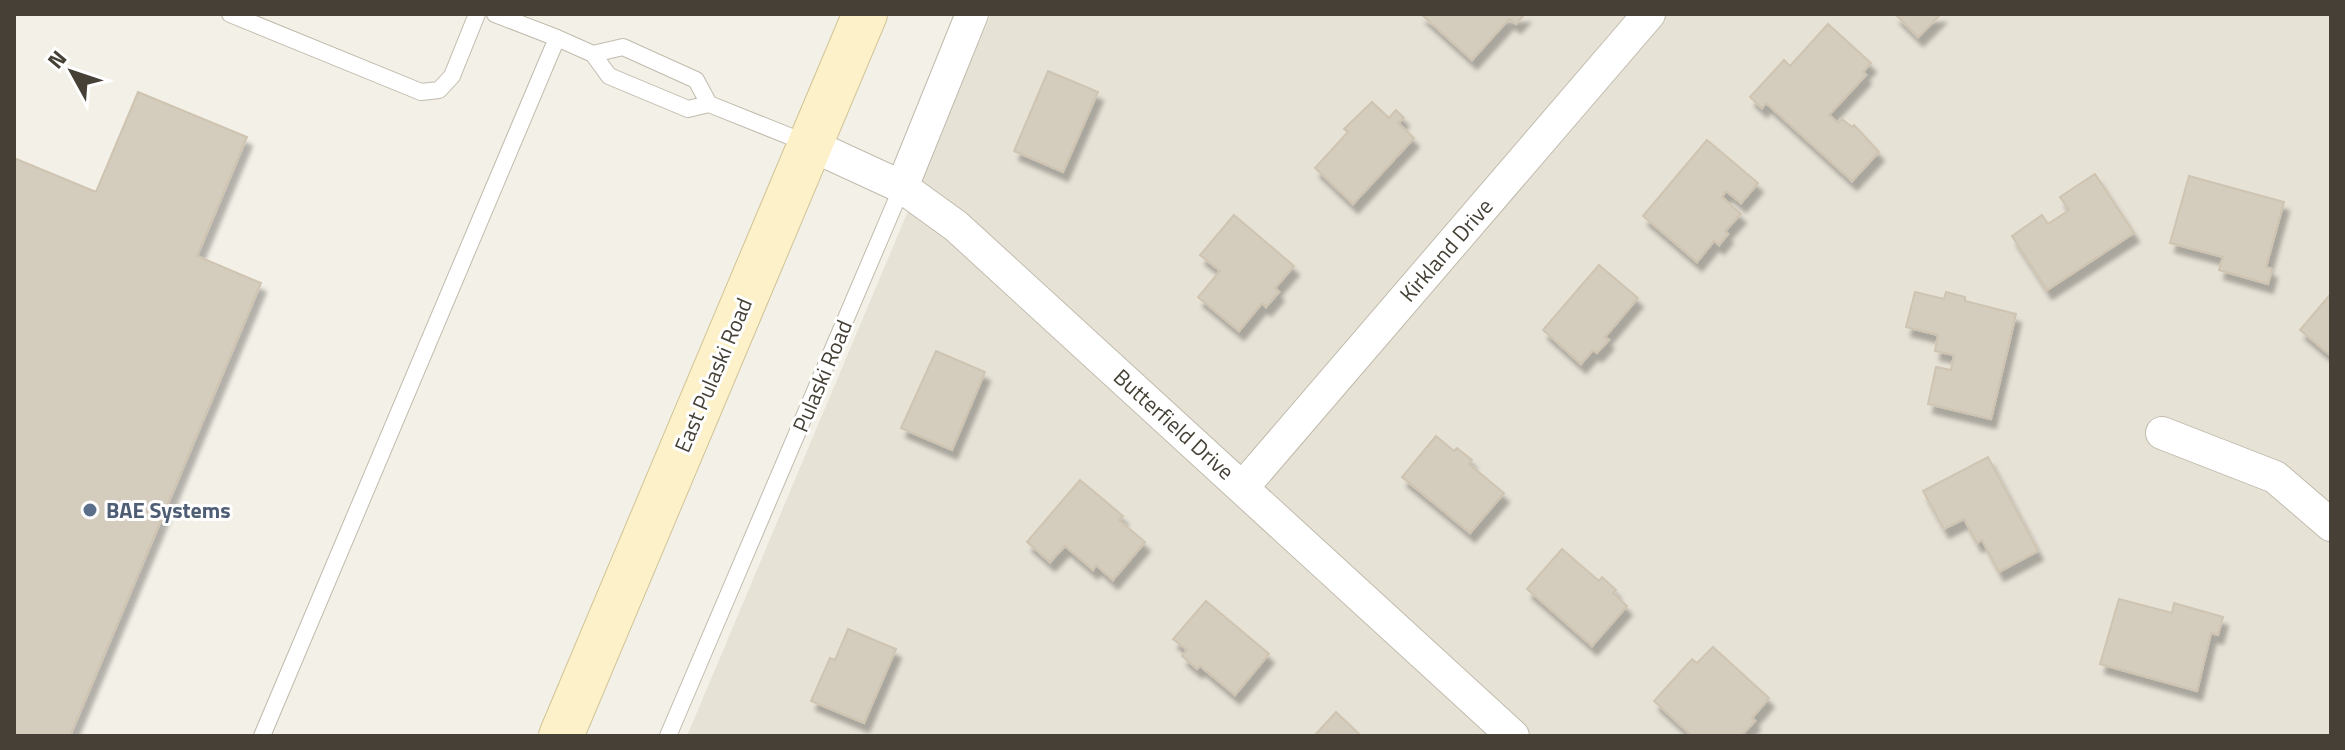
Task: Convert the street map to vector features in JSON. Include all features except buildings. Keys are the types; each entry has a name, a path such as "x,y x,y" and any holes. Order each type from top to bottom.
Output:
{"main road":[{"name":"East Pulaski Road","path":"561,736 865,14"}],"street":[{"name":"Pulaski Road","path":"902,187 972,14"},
{"name":"Kirkland Drive","path":"1243,487 1649,14"},
{"name":"Butterfield Drive","path":"811,145 902,187 956,226 1513,736"},
{"path":"2162,433 2275,477 2331,525"}],"lane":[{"path":"230,14 421,92 439,90 452,76 477,14"},
{"path":"495,14 593,54 609,76 688,109 709,104 811,145"},
{"path":"262,736 557,38"},
{"path":"593,54 623,47 696,80 709,104"},
{"name":"Pulaski Road","path":"668,736 902,187"}],"shaded area":[{"path":"991,14 2331,14 2331,736 687,736"}],"place":[{"name":"BAE Systems","path":"90,510"}]}
